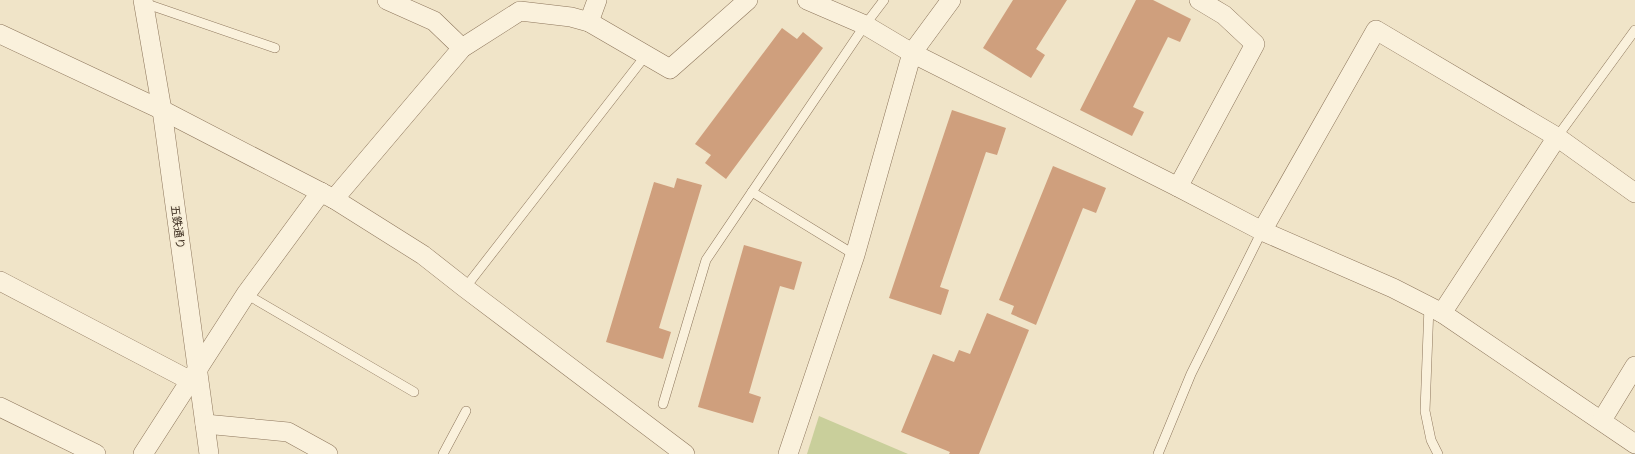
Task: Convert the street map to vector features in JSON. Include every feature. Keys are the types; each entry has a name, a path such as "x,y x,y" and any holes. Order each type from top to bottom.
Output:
{"street":[{"path":"387,0 434,21 462,48"},
{"path":"589,22 597,0"},
{"path":"142,454 246,294 328,196 462,48 520,11 571,17 589,22 670,69 748,0"},
{"path":"807,0 865,25 912,53 1178,186 1262,231 1393,288 1436,309 1602,420 1635,444"},
{"path":"788,454 855,255 912,53 951,0"},
{"path":"1178,186 1255,44 1228,8 1199,0"},
{"name":"五鉄通り","path":"143,1 162,110 194,376 205,424 209,454"},
{"path":"1262,231 1376,30 1557,137 1635,194"},
{"path":"0,34 162,110 328,196 423,255 685,454"},
{"path":"1436,309 1557,137"},
{"path":"0,281 194,376"},
{"path":"1602,420 1635,366"},
{"path":"0,407 96,454"},
{"path":"205,424 288,432 328,454"}],"lane":[{"path":"663,404 706,260 865,25 884,0"},
{"path":"143,1 275,48"},
{"path":"1557,137 1635,30"},
{"path":"465,288 646,55"},
{"path":"752,192 855,255"},
{"path":"1158,454 1191,374 1262,231"},
{"path":"246,294 414,392"},
{"path":"1436,309 1425,411 1431,440 1438,454"},
{"path":"443,454 466,411"}],"green space":[{"path":"819,416 908,454 807,454"}],"building":[{"path":"1013,0 1067,0 1036,49 1045,55 1031,78 983,48"},
{"path":"1136,0 1153,0 1191,19 1180,42 1168,37 1133,107 1144,112 1132,136 1080,110"},
{"path":"782,28 797,39 803,32 823,48 726,179 705,163 711,155 695,144"},
{"path":"952,110 1006,128 997,155 986,152 940,287 949,290 941,315 889,298"},
{"path":"1053,166 1106,188 1096,213 1083,208 1036,325 1011,314 1014,306 999,300"},
{"path":"677,178 702,185 659,328 671,332 663,359 606,342 654,182 674,188"},
{"path":"744,245 802,262 794,290 780,286 749,393 761,397 753,423 698,407"},
{"path":"987,313 1029,330 979,454 949,454 950,452 901,432 933,354 954,362 959,350 970,354"}]}
